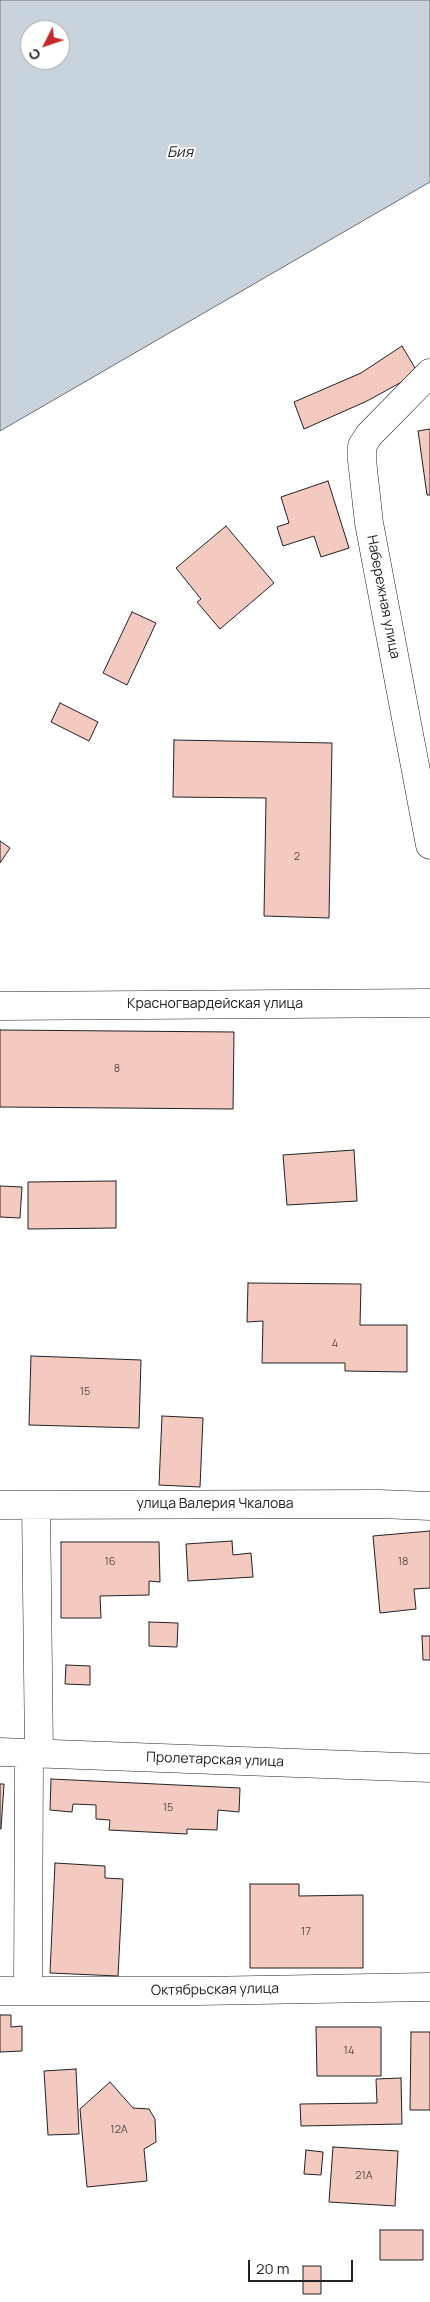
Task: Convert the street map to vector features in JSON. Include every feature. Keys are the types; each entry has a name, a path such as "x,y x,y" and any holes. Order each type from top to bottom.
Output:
{"street":[{"name":"Набережная улица","path":"430,373 369,435 362,446 369,523 430,845"},
{"name":"Красногвардейская улица","path":"0,1006 430,1003"},
{"name":"улица Валерия Чкалова","path":"0,1505 380,1504 430,1506"},
{"path":"28,1991 34,1753 36,1505"},
{"name":"Пролетарская улица","path":"0,1752 430,1768"},
{"name":"Октябрьская улица","path":"0,1991 199,1991 430,1987"}],"water":[{"name":"Бия","path":"0,0 430,0 430,182 0,431"}],"building":[{"path":"402,346 418,373 367,401 304,429 294,402 361,373"},
{"path":"430,429 430,495 427,495 418,431"},
{"path":"328,481 349,548 321,557 314,536 283,546 277,527 289,523 281,497"},
{"path":"226,526 274,583 220,629 197,602 201,599 176,568"},
{"path":"132,612 156,623 127,685 103,673"},
{"path":"60,703 98,722 89,741 51,722"},
{"path":"174,740 332,743 329,918 264,916 266,798 173,797"},
{"path":"0,841 10,848 0,863"},
{"path":"0,1030 234,1032 233,1109 0,1107"},
{"path":"354,1150 357,1201 287,1205 283,1155"},
{"path":"116,1181 116,1228 28,1229 28,1182"},
{"path":"0,1186 22,1187 20,1218 0,1217"},
{"path":"248,1283 361,1284 360,1325 407,1325 407,1372 345,1371 345,1363 262,1363 263,1321 247,1322"},
{"path":"31,1356 141,1360 139,1428 29,1425"},
{"path":"162,1416 203,1418 200,1487 159,1485"},
{"path":"430,1531 430,1588 414,1589 416,1609 380,1613 373,1536"},
{"path":"232,1541 233,1555 251,1553 253,1577 188,1581 186,1544"},
{"path":"61,1542 159,1542 160,1582 149,1581 149,1595 100,1596 101,1618 61,1618"},
{"path":"149,1622 178,1623 177,1647 149,1646"},
{"path":"422,1636 430,1636 430,1660 423,1660"},
{"path":"66,1665 90,1666 90,1685 65,1684"},
{"path":"51,1779 240,1788 239,1812 218,1810 217,1830 187,1829 187,1834 109,1830 110,1820 96,1819 96,1805 73,1804 72,1812 50,1810"},
{"path":"0,1784 4,1784 1,1829 0,1829"},
{"path":"55,1863 105,1866 105,1878 123,1879 118,1976 50,1973"},
{"path":"250,1884 299,1884 299,1896 363,1895 363,1968 250,1968"},
{"path":"0,2015 11,2015 11,2027 22,2026 22,2051 0,2052"},
{"path":"316,2027 381,2027 381,2076 317,2076"},
{"path":"411,2032 430,2032 430,2110 410,2110"},
{"path":"76,2069 79,2134 48,2135 44,2071"},
{"path":"401,2078 402,2124 301,2126 300,2104 377,2103 376,2079"},
{"path":"110,2082 133,2108 149,2109 155,2119 156,2142 144,2149 147,2181 87,2187 80,2109"},
{"path":"333,2147 398,2151 395,2206 329,2202"},
{"path":"306,2150 323,2152 321,2175 304,2174"},
{"path":"380,2230 423,2230 423,2260 380,2260"},
{"path":"303,2266 321,2266 321,2294 303,2294"}]}
